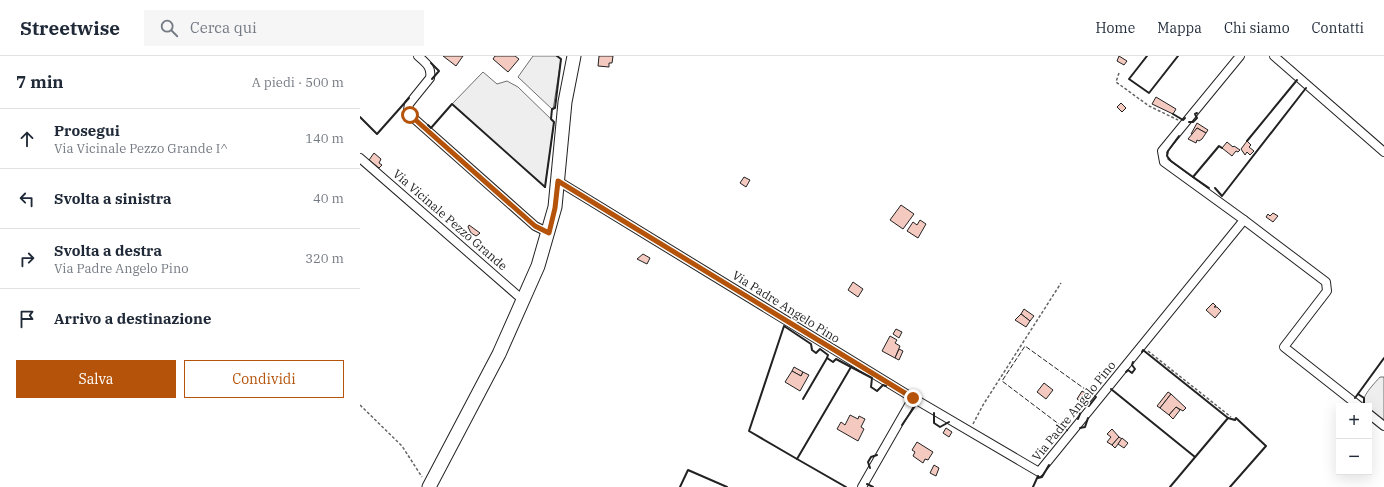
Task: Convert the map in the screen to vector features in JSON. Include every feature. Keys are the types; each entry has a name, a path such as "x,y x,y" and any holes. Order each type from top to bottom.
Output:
{"main road":[{"path":"430,486 499,354 524,301 538,266 549,233 555,208 564,102 574,56"}],"street":[{"path":"418,56 430,67 431,72 430,78 409,104 408,110 410,115 535,226 549,233"},
{"path":"1240,56 1162,151 1164,162 1326,282 1327,291 1284,347 1355,403"},
{"path":"1274,56 1384,152"},
{"name":"Via Vicinale Pezzo Grande","path":"360,158 524,301"},
{"name":"Via Padre Angelo Pino","path":"558,181 913,398 1040,472 1143,347 1244,220"},
{"path":"862,487 913,398"},
{"path":"1372,416 1384,426"}],"path":[{"path":"1118,73 1116,82 1149,106 1184,123"},
{"path":"969,431 983,405 1061,283"},
{"path":"1143,347 1231,417"},
{"path":"360,405 402,446 421,477 430,486"}],"shaded area":[{"path":"533,56 557,56 561,59 553,110 518,77"},
{"path":"483,72 497,84 507,81 518,87 554,122 545,187 452,104"},
{"path":"1380,377 1384,377 1384,423 1372,413 1372,403 1363,403 1368,391"}],"building":[{"path":"443,56 463,56 456,66"},
{"path":"495,56 515,56 519,59 508,72 493,59"},
{"path":"599,56 613,56 612,63 609,63 609,67 598,66"},
{"path":"1119,56 1127,61 1124,65 1117,61"},
{"path":"1156,97 1176,109 1173,114 1152,104"},
{"path":"1121,103 1126,108 1122,112 1117,107"},
{"path":"1197,123 1208,130 1206,133 1197,128 1193,135 1191,134"},
{"path":"1197,128 1206,133 1202,139 1199,141 1197,140 1196,143 1188,139"},
{"path":"1247,141 1251,145 1249,147 1254,151 1250,155 1247,152 1245,155 1241,149"},
{"path":"1227,142 1240,150 1238,152 1236,151 1232,156 1222,148"},
{"path":"374,153 381,159 379,163 382,165 379,168 369,160"},
{"path":"744,177 750,180 746,187 740,183"},
{"path":"901,205 914,214 903,229 890,220"},
{"path":"1273,213 1278,216 1273,222 1266,217 1268,214 1270,216"},
{"path":"920,220 926,224 918,238 907,231 913,222 917,225"},
{"path":"469,225 480,233 476,236 471,233 468,227"},
{"path":"643,254 650,258 647,264 637,259"},
{"path":"853,282 863,289 858,297 848,290"},
{"path":"1213,303 1216,306 1214,307 1217,307 1221,311 1215,318 1206,310"},
{"path":"1024,309 1034,316 1030,321 1021,314"},
{"path":"1021,314 1030,321 1026,327 1015,320"},
{"path":"896,329 902,332 899,338 893,334"},
{"path":"890,336 897,340 895,343 900,346 895,358 882,351"},
{"path":"899,349 903,351 899,360 895,358"},
{"path":"794,367 803,372 801,376 792,371"},
{"path":"792,371 801,376 803,372 809,375 800,391 785,382"},
{"path":"1044,383 1053,390 1046,399 1037,392"},
{"path":"1082,391 1089,395 1083,403 1077,399"},
{"path":"1168,392 1171,394 1160,408 1157,406"},
{"path":"1171,394 1186,408 1183,411 1176,407 1169,415 1160,408"},
{"path":"1176,407 1180,410 1173,419 1169,415"},
{"path":"850,415 858,419 859,416 865,419 861,427 864,429 858,441 837,429 841,422 845,425"},
{"path":"946,428 952,432 949,437 943,433"},
{"path":"1112,429 1119,437 1112,445 1107,442 1111,437 1107,434"},
{"path":"1119,437 1122,439 1115,448 1112,445"},
{"path":"1122,438 1128,443 1124,448 1118,444"},
{"path":"917,442 933,452 928,460 925,459 923,463 913,456 915,452 912,450"},
{"path":"934,465 939,468 936,476 930,473"}],"fence":[{"path":"1068,431 1002,381 1025,346 1096,397"}],"wall":[{"path":"545,187 554,122 551,119 552,109 555,108 561,59 557,56"},
{"path":"1147,56 1129,79 1149,93 1178,56"},
{"path":"431,63 439,71 432,79"},
{"path":"1247,141 1297,80"},
{"path":"1215,188 1222,196 1306,88"},
{"path":"360,117 377,134 409,98"},
{"path":"428,125 431,128 452,104 545,187"},
{"path":"1189,122 1193,122 1197,118 1195,114 1197,113"},
{"path":"1173,114 1183,120 1185,118"},
{"path":"1179,136 1168,151 1167,156 1171,161 1193,177"},
{"path":"1209,188 1193,177 1219,146 1222,148"},
{"path":"797,459 749,431 784,326 811,344 812,350 816,353 820,349 828,355 827,358 833,362 836,359 851,367"},
{"path":"1142,352 1143,350 1228,418 1170,487"},
{"path":"803,399 827,358"},
{"path":"1355,398 1384,358"},
{"path":"1126,372 1128,370 1132,373 1135,369 1132,365 1133,362"},
{"path":"846,487 797,459 851,367 872,378 871,387 877,391 883,385 886,386"},
{"path":"1111,389 1195,457"},
{"path":"1358,394 1364,398 1364,403"},
{"path":"1078,419 1080,414 1078,410 1083,404 1089,406 1096,397"},
{"path":"902,425 917,403"},
{"path":"934,413 934,423 940,427 949,422"},
{"path":"1080,428 1085,427 1088,418"},
{"path":"1228,418 1235,420 1236,418 1266,446 1230,487"},
{"path":"870,468 868,462 871,457 877,455"},
{"path":"1038,478 1042,477 1049,465"},
{"path":"680,487 688,470 727,487"},
{"path":"1033,487 1038,476"},
{"path":"867,484 873,487"}],"route":[{"path":"410,115 535,226 549,233 555,208 558,181 913,398"}]}
